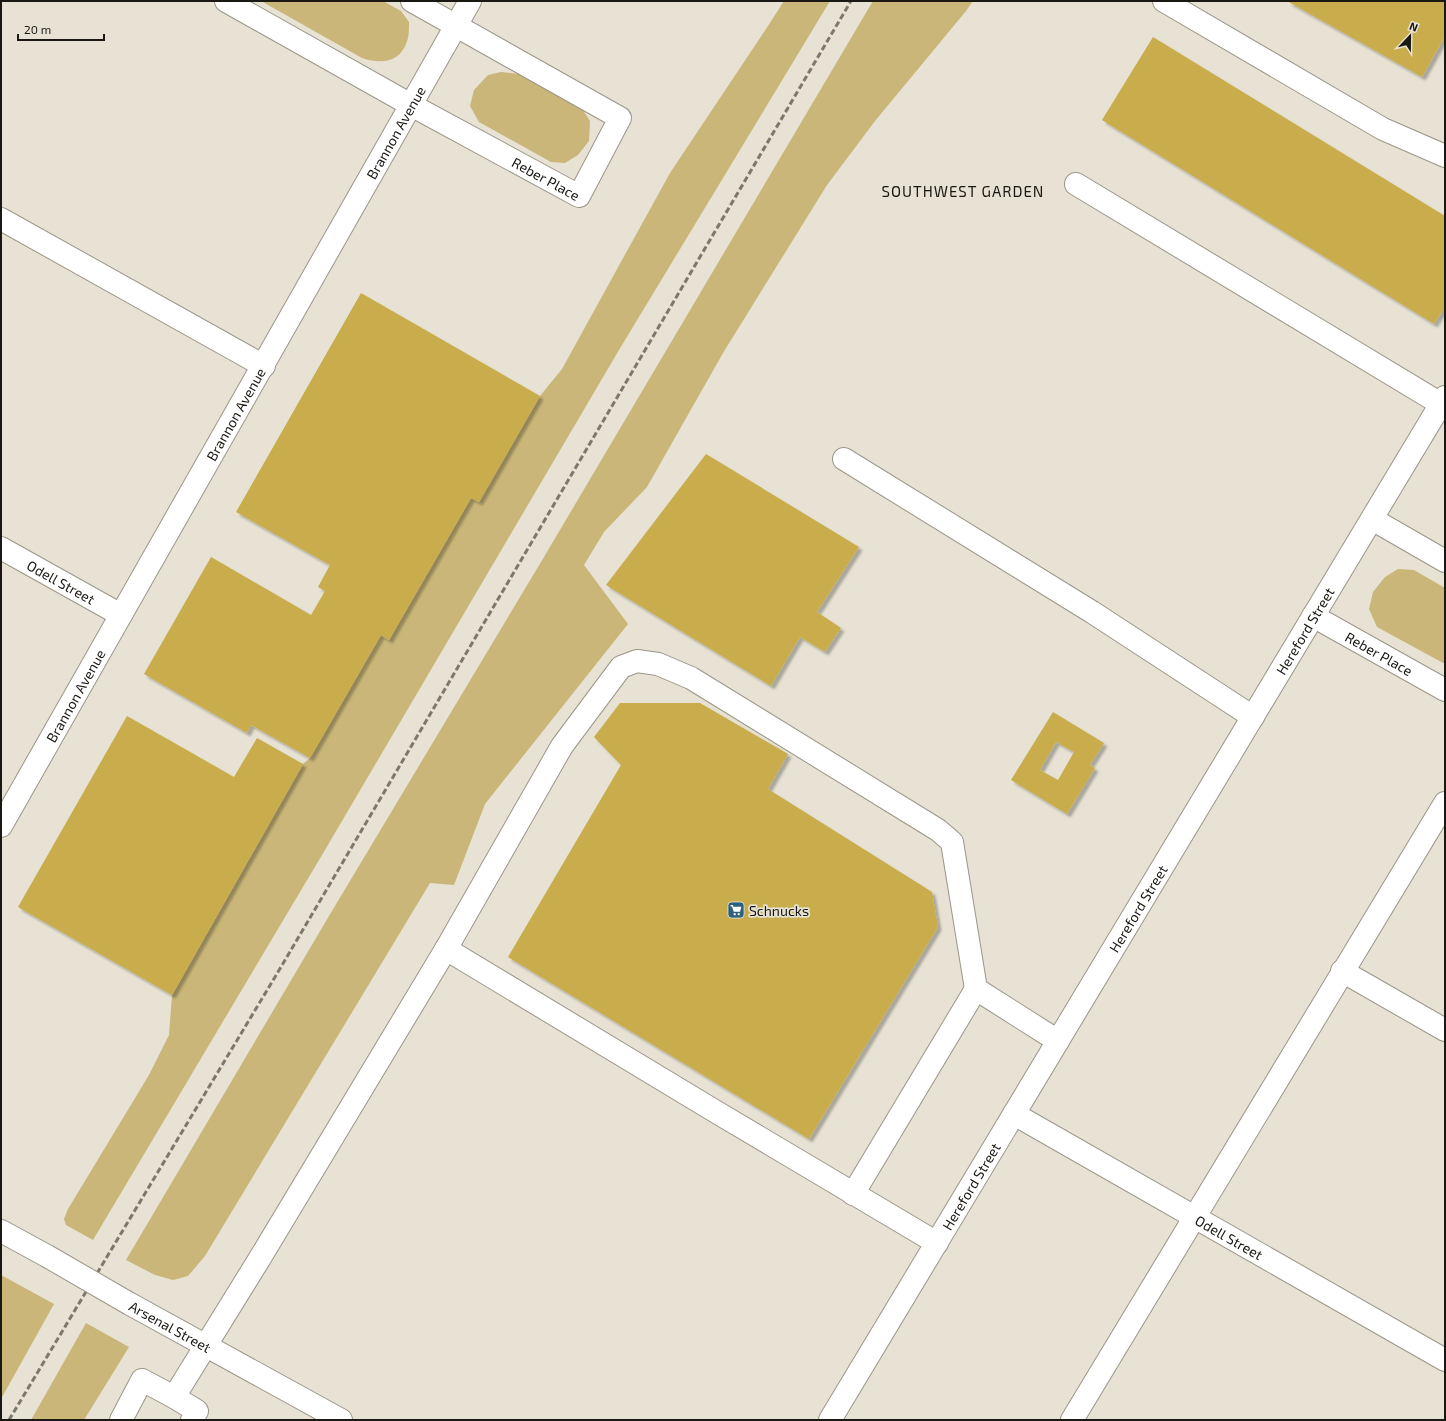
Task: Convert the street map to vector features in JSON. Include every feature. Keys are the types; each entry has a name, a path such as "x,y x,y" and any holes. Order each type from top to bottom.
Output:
{"street":[{"name":"Reber Place","path":"226,1 411,105 580,196 620,118 412,1"},
{"name":"Brannon Avenue","path":"1,826 264,366 470,1"},
{"path":"1164,1 1383,129 1445,156"},
{"path":"1076,184 1443,401"},
{"path":"1,219 264,366"},
{"name":"Hereford Street","path":"830,1420 1443,401"},
{"path":"844,459 1092,612 1253,716"},
{"path":"1372,519 1445,561"},
{"name":"Odell Street","path":"1,548 121,615"},
{"name":"Reber Place","path":"1314,616 1445,690"},
{"path":"174,1397 260,1258 446,949 562,746 621,667 637,661 658,664 691,678 938,830 952,842 976,989 853,1194"},
{"path":"1072,1420 1195,1218 1342,971 1445,803"},
{"path":"446,949 936,1243"},
{"path":"1342,971 1445,1030"},
{"path":"976,989 1058,1041"},
{"name":"Odell Street","path":"1014,1114 1445,1360"},
{"name":"Arsenal Street","path":"1,1231 341,1420"},
{"path":"120,1420 142,1380 197,1411 192,1420"}],"shaded area":[{"path":"261,1 383,1 401,11 409,22 408,38 401,52 391,60 377,61 362,58"},
{"path":"784,1 830,1 619,350 322,855 93,1240 66,1225 64,1219 68,1209 149,1075 169,1035 172,995 303,764 310,758 381,635 389,640 471,498 479,502 540,396 562,369 670,173"},
{"path":"873,1 973,1 875,121 827,185 723,353 647,487 604,532 584,565 628,624 485,804 454,885 430,883 205,1256 188,1276 173,1280 155,1275 126,1260 329,916 541,562"},
{"path":"501,72 520,74 581,107 590,121 589,141 578,155 565,163 551,162 479,122 470,106 474,90 488,75"},
{"path":"1398,569 1414,570 1445,588 1445,664 1377,627 1369,609 1373,592 1385,577"},
{"path":"1,1275 54,1304 1,1399"},
{"path":"86,1323 129,1347 84,1420 31,1420"}],"building":[{"path":"1287,1 1445,1 1445,36 1422,77"},
{"path":"1153,37 1445,216 1445,307 1434,324 1102,120"},
{"path":"361,293 540,396 479,502 471,498 389,640 381,635 310,758 251,725 247,733 144,674 211,557 311,615 325,591 318,587 330,565 236,512"},
{"path":"706,454 859,547 817,612 841,628 825,652 800,637 771,686 606,585"},
{"name":"Schnucks","path":"620,703 700,703 788,754 768,789 932,892 938,927 809,1139 508,957 621,765 594,737"},
{"path":"1053,712 1104,743 1090,765 1095,768 1067,814 1011,780","holes":["1056,742 1074,752 1058,780 1040,770"]},
{"path":"127,716 234,777 257,738 303,764 172,995 18,907"}],"railway":[{"path":"9,1420 278,972 851,1"}],"place":[{"name":"Schnucks","path":"736,910"}],"district":[{"name":"SOUTHWEST GARDEN","path":"963,191"}]}
